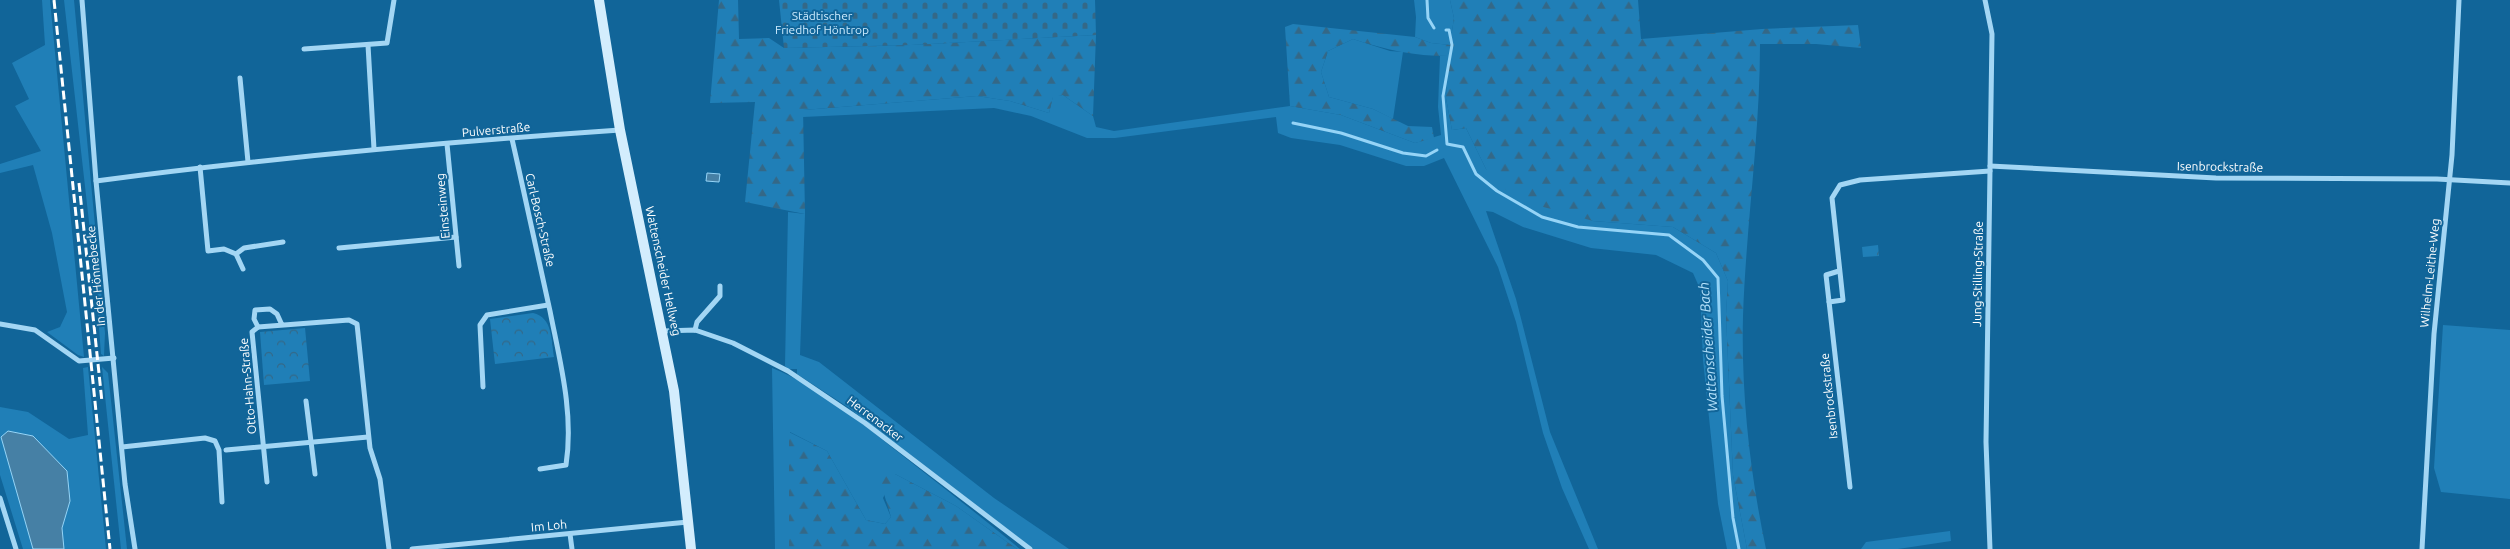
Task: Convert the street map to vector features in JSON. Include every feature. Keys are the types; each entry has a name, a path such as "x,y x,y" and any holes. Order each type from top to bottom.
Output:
{"main road":[{"name":"Wattenscheider Hellweg","path":"599,0 620,130 663,331 678,414 691,549"}],"street":[{"name":"In der Hönnebecke","path":"82,0 96,181 125,484 135,549"},
{"path":"304,49 387,43 394,0"},
{"name":"Jung-Stilling-Straße","path":"1985,0 1992,34 1986,442 1990,549"},
{"name":"Wilhelm-Leithe-Weg","path":"2422,549 2434,334 2450,180 2459,0"},
{"path":"368,45 374,149"},
{"path":"240,78 248,162"},
{"name":"Pulverstraße","path":"96,181 200,167 374,149 620,130"},
{"name":"Carl-Bosch-Straße","path":"512,139 568,406 570,442 566,465 540,469"},
{"name":"Einsteinweg","path":"448,144 459,266"},
{"path":"200,167 208,251 224,249 236,254 243,270"},
{"name":"Isenbrockstraße","path":"1829,302 1843,300 1832,198 1840,184 1860,180 1990,168 2216,178 2450,180 2510,183"},
{"path":"339,248 456,236"},
{"path":"236,254 244,248 283,242"},
{"name":"Isenbrockstraße","path":"1840,271 1826,274 1850,486"},
{"path":"694,330 697,322 720,296 720,286"},
{"path":"483,387 480,325 487,315 548,305"},
{"name":"Otto-Hahn-Straße","path":"258,327 254,319 255,310 270,308 277,314 282,326"},
{"name":"Otto-Hahn-Straße","path":"267,482 252,332 258,327 349,320 357,324 368,437 380,479 389,549"},
{"path":"0,324 35,330 79,361 114,358"},
{"name":"Herrenacker","path":"663,331 694,330 733,343 798,377 865,423 1030,549"},
{"path":"306,401 315,474"},
{"name":"Otto-Hahn-Straße","path":"226,450 368,437"},
{"path":"122,447 205,438 215,441 219,450 222,502"},
{"path":"0,498 16,549"},
{"name":"Im Loh","path":"412,549 688,522"},
{"path":"570,534 572,549"}],"green space":[{"path":"42,0 50,0 84,357 78,355 47,332 60,327 67,312 52,233 33,165 0,173 0,164 41,151 15,106 29,99 12,63 45,45"},
{"path":"64,0 74,0 105,333 104,356 101,354 95,275"},
{"path":"719,0 738,0 739,39 769,38 784,48 911,45 1096,35 1093,116 1063,95 1053,97 1049,113 1010,101 977,96 803,110 805,214 745,202 755,102 710,103"},
{"name":"Städtischer Friedhof Höntrop","path":"779,0 1095,0 1096,35 911,45 784,48"},
{"path":"1414,0 1450,0 1454,18 1450,45 1431,43 1415,37 1416,17"},
{"path":"1450,0 1638,0 1641,39 1762,29 1858,25 1861,48 1816,44 1760,44 1758,113 1745,282 1743,345 1745,404 1751,463 1766,549 1747,549 1733,475 1726,315 1728,281 1716,253 1673,227 1593,221 1515,199 1486,169 1466,128 1452,130 1446,98 1449,56 1400,52 1353,39 1328,51 1321,72 1329,97 1373,109 1408,126 1432,127 1434,138 1415,143 1341,115 1290,106 1285,27 1293,24 1415,37 1431,43 1450,45 1454,18"},
{"path":"1353,39 1390,51 1403,52 1393,119 1373,109 1329,97 1321,72 1328,51"},
{"path":"1440,56 1449,56 1446,98 1452,130 1466,128 1486,169 1593,221 1673,227 1716,253 1728,281 1726,315 1733,475 1747,549 1727,549 1718,504 1703,360 1700,289 1693,273 1656,255 1591,248 1523,227 1493,212 1486,211 1516,299 1550,432 1598,549 1589,549 1562,488 1543,433 1516,322 1498,267 1444,158 1424,166 1406,166 1340,145 1291,138 1278,133 1276,117 1115,138 1087,138 1031,116 994,108 803,117 803,110 977,96 1010,101 1049,113 1053,96 1063,95 1093,116 1096,127 1114,131 1290,106 1341,115 1415,143 1441,135 1438,107"},
{"path":"788,212 805,214 800,355 819,362 994,498 1069,549 1033,549 849,408 797,374 797,369 788,369 785,366"},
{"path":"1878,245 1879,256 1863,257 1862,247"},
{"path":"533,313 540,316 548,324 554,357 495,364 490,319"},
{"path":"2443,325 2510,330 2510,499 2441,492 2434,468"},
{"path":"305,328 310,381 264,385 260,332"},
{"path":"88,367 106,549 23,549 0,475 0,407 28,412 69,439 88,435 83,368"},
{"path":"102,367 108,373 127,549 121,549"},
{"path":"772,368 806,384 838,405 1020,549 1017,549 956,506 895,474 883,498 891,517 885,524 866,520 827,451 790,432 789,549 775,549"},
{"path":"789,432 827,451 866,520 885,524 891,517 878,474 895,474 956,506 1017,549 789,549"},
{"path":"1950,531 1951,541 1898,549 1861,549 1866,542"}],"shaded area":[{"path":"707,173 720,174 719,182 706,181"},
{"path":"8,431 33,436 67,471 70,501 62,528 64,549 33,549 1,437"}],"waterway":[{"name":"Wattenscheider Bach","path":"1427,0 1428,18 1434,28"},
{"name":"Wattenscheider Bach","path":"1446,30 1449,30 1452,45 1443,96 1447,144 1463,147 1476,174 1497,191 1542,217 1578,227 1669,235 1703,260 1718,278 1722,396 1733,518 1739,549"},
{"path":"1293,123 1341,133 1403,153 1426,156 1437,150"}],"railway":[{"path":"54,0 110,549"},
{"path":"79,183 102,402"}]}
